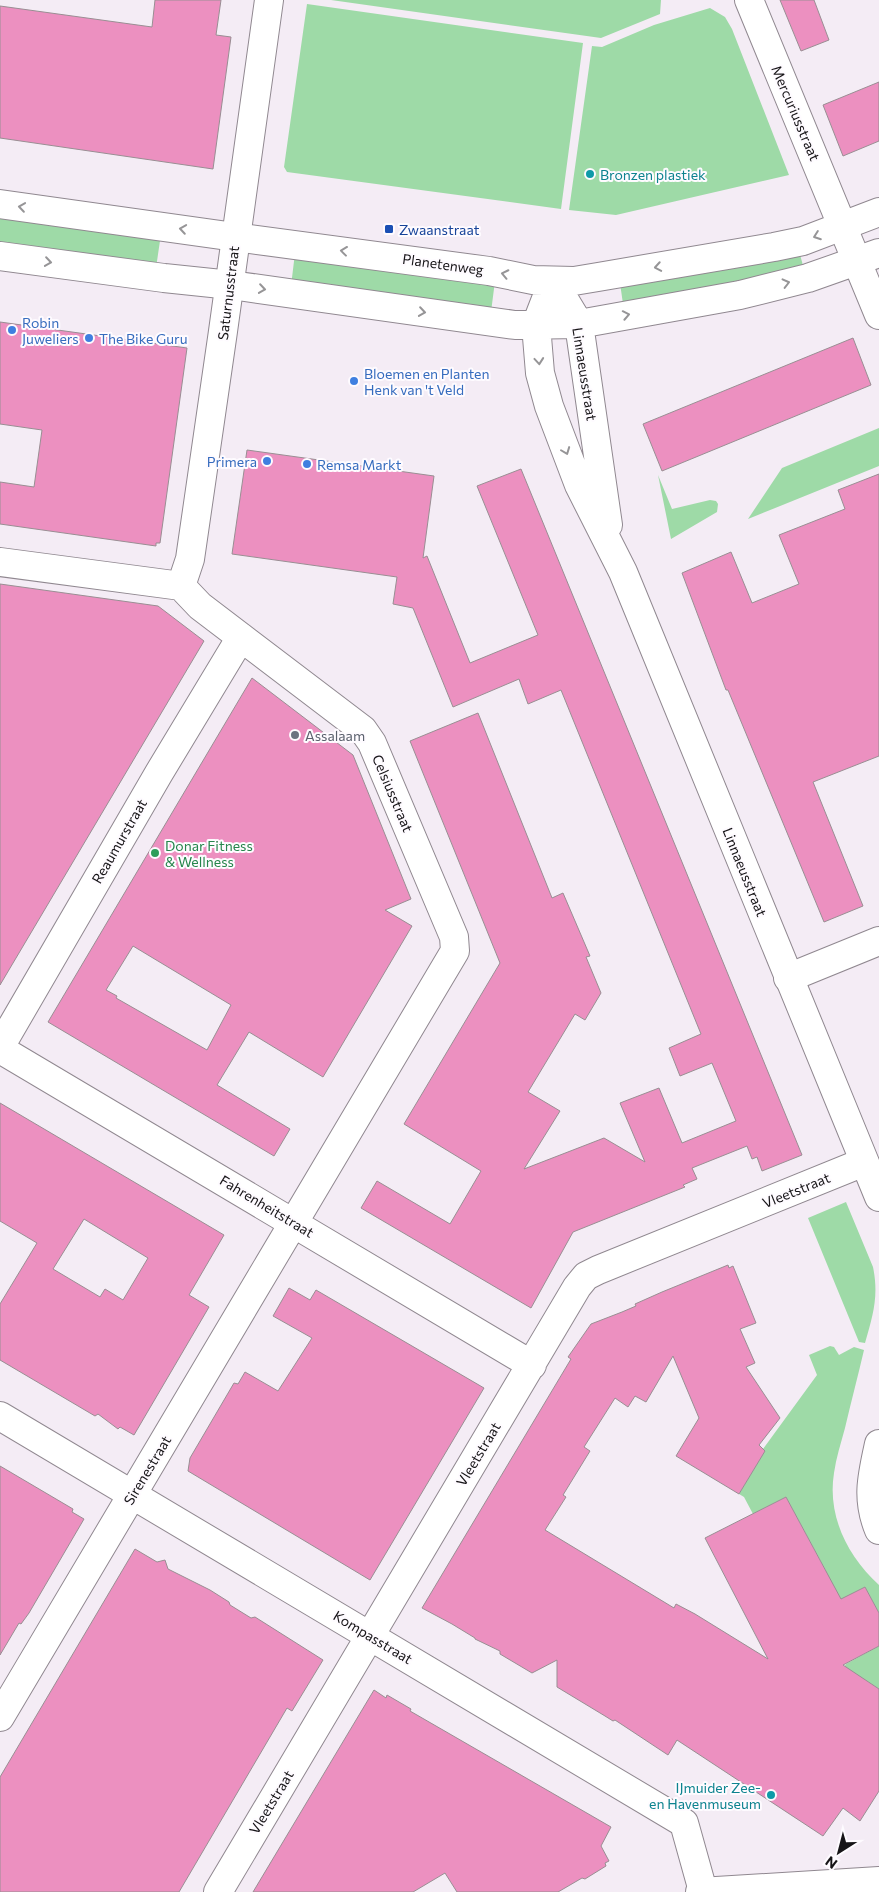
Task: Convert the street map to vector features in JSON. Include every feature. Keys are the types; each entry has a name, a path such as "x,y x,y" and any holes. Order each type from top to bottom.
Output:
{"street":[{"name":"Saturnusstraat","path":"181,586 190,559 231,285 235,237 269,0"},
{"name":"Mercuriusstraat","path":"749,0 844,226"},
{"name":"Planetenweg","path":"0,204 480,269 533,280 553,281 574,281 803,241 879,212"},
{"path":"844,226 868,258 879,315"},
{"path":"0,256 231,285 515,325 578,324 740,295 808,278 868,258"},
{"name":"Linnaeusstraat","path":"553,281 578,324 611,547"},
{"name":"Linnaeusstraat","path":"553,281 536,325 540,373 549,406 579,485 623,572 879,1197"},
{"path":"0,562 181,586"},
{"name":"Celsiusstraat","path":"181,586 200,606 363,730 372,743 454,937 455,951 449,962 294,1222"},
{"name":"Reaumurstraat","path":"0,1048 159,773 241,637"},
{"path":"788,978 879,941"},
{"name":"Fahrenheitstraat","path":"0,1048 532,1365"},
{"name":"Vleetstraat","path":"218,1892 586,1276 864,1162"},
{"name":"Sirenestraat","path":"0,1715 294,1222"},
{"name":"Kompasstraat","path":"0,1416 684,1823 701,1891"},
{"path":"879,1444 871,1480 873,1516 879,1530"},
{"path":"701,1891 879,1881"}],"green space":[{"path":"331,0 661,0 660,14 601,38"},
{"path":"307,4 583,43 561,209 287,172 284,167"},
{"path":"710,8 725,17 732,29 789,175 616,215 569,210 592,46 602,47 654,25"},
{"path":"0,212 161,234 156,268 0,247"},
{"path":"799,251 804,269 623,304 620,283"},
{"path":"295,253 495,281 491,312 291,286"},
{"path":"879,428 879,466 748,519 782,468"},
{"path":"658,475 672,509 710,500 716,501 718,504 717,512 671,539"},
{"path":"846,1202 873,1267 875,1277 874,1305 865,1343 859,1342 808,1218"},
{"path":"830,1346 834,1347 839,1355 854,1347 864,1350 836,1462 833,1489 834,1505 842,1535 858,1562 879,1585 879,1613 865,1587 807,1617 826,1571 786,1497 753,1514 744,1497 739,1494 764,1452 763,1449 817,1375 809,1355"},
{"path":"879,1646 879,1689 865,1680 858,1689 839,1675 846,1664"}],"building":[{"path":"155,0 221,0 216,35 231,37 213,169 0,138 0,6 152,27"},
{"path":"780,0 814,0 829,40 801,51"},
{"path":"879,82 879,141 843,156 823,105"},
{"path":"0,322 187,348 160,543 156,543 156,546 0,524 0,482 34,487 42,430 0,424"},
{"path":"853,338 871,385 662,471 643,424"},
{"path":"247,450 434,476 423,558 427,556 470,663 538,635 477,486 521,469 802,1155 762,1171 757,1157 752,1159 747,1146 692,1168 697,1179 683,1185 685,1187 573,1232 531,1308 361,1208 377,1181 450,1224 481,1171 404,1124 500,963 410,741 478,713 552,898 563,893 590,956 586,957 601,993 585,1020 575,1014 528,1092 560,1111 524,1169 604,1138 645,1162 620,1103 659,1088 682,1143 736,1121 712,1063 680,1076 669,1048 701,1034 561,690 528,704 519,679 453,707 413,608 393,604 397,577 232,554"},
{"path":"879,474 879,756 813,782 863,906 824,922 728,690 726,690 682,573 731,552 752,603 799,584 779,535 845,509 838,490"},
{"path":"0,584 158,606 204,641 0,985"},
{"path":"252,678 353,755 411,899 385,910 412,926 323,1077 249,1032 217,1085 290,1129 274,1156 48,1022","holes":["133,946 231,1005 207,1050 116,998 117,996 106,990"]},
{"path":"0,1103 224,1235 189,1295 209,1307 134,1435 120,1427 118,1429 98,1414 95,1416 0,1360 0,1304 37,1243 0,1221","holes":["84,1219 148,1258 123,1300 105,1289 100,1297 53,1269"]},
{"path":"728,1265 729,1268 733,1266 756,1323 740,1329 755,1363 746,1367 780,1418 759,1445 765,1451 739,1494 676,1456 699,1418 673,1356 646,1402 635,1396 628,1407 615,1398 584,1447 590,1451 563,1495 566,1497 545,1530 674,1608 676,1604 695,1614 768,1659 705,1538 786,1497 841,1599 865,1587 879,1613 879,1646 843,1665 879,1689 879,1791 860,1821 843,1808 823,1836 677,1740 668,1755 615,1720 613,1721 557,1687 557,1660 532,1673 500,1654 500,1651 475,1639 422,1608 571,1359 568,1357 591,1324"},
{"path":"289,1288 310,1300 316,1290 484,1388 370,1580 188,1471 190,1458 234,1383 238,1384 245,1372 278,1391 312,1338 273,1316"},
{"path":"0,1466 73,1509 72,1512 84,1519 29,1613 21,1624 19,1623 0,1655"},
{"path":"135,1549 157,1562 165,1560 168,1569 210,1590 229,1602 230,1605 251,1618 255,1617 323,1660 292,1711 287,1708 179,1892 0,1892 0,1777"},
{"path":"374,1690 386,1698 387,1695 411,1709 410,1711 611,1827 601,1846 609,1861 605,1863 606,1866 558,1892 457,1892 445,1873 413,1892 253,1892"}],"place":[{"name":"Bronzen plastiek","path":"590,174"},
{"name":"Zwaanstraat","path":"389,229"},
{"name":"Robin Juweliers","path":"12,330"},
{"name":"The Bike Guru","path":"89,338"},
{"name":"Bloemen en Planten Henk van 't Veld","path":"354,381"},
{"name":"Primera","path":"267,461"},
{"name":"Remsa Markt","path":"307,464"},
{"name":"Assalaam","path":"295,735"},
{"name":"Donar Fitness & Wellness","path":"155,853"},
{"name":"IJmuider Zee- en Havenmuseum","path":"771,1795"}]}
